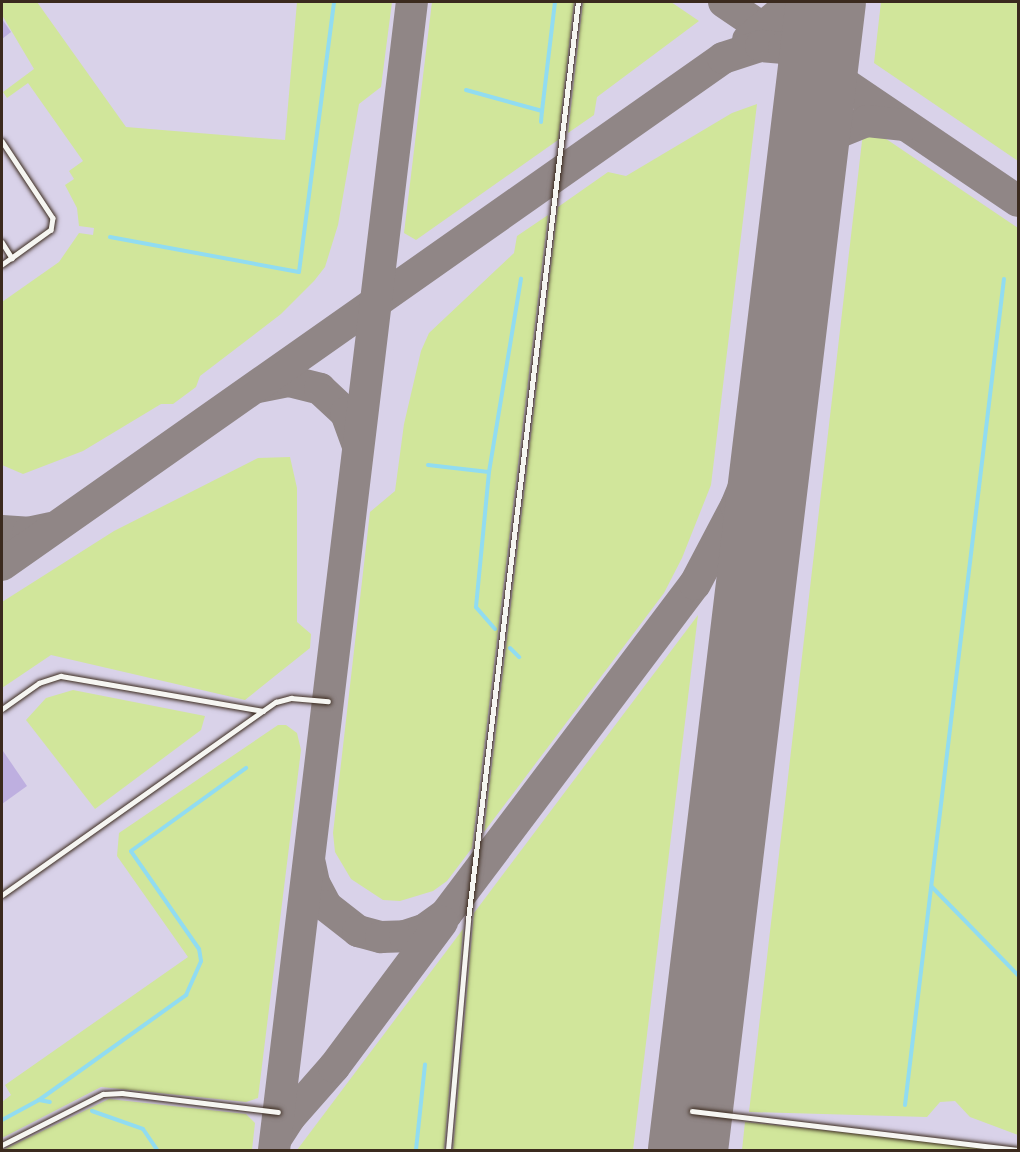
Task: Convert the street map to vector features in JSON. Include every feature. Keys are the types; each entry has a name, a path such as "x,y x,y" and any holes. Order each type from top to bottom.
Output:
{"lane":[{"path":"448,1150 468,920 578,2"},
{"path":"2,141 53,218 51,230 2,266"},
{"path":"2,242 12,258"},
{"path":"2,709 39,684 61,676 263,711"},
{"path":"2,895 283,698 328,701"},
{"path":"2,1145 103,1094 122,1093 278,1112"},
{"path":"692,1111 1018,1150"}],"shaded area":[{"path":"2,2 1018,2 1018,1150 2,1150"}],"green space":[{"path":"2,2 37,2 126,127 285,140 297,2 392,2 381,87 359,104 338,225 325,267 281,314 200,376 196,387 173,404 161,404 83,451 23,474 2,465 2,302 59,262 79,233 93,235 94,228 79,226 77,208 65,185 74,179 69,171 83,161 28,83 7,98 3,92 34,69 2,15"},
{"path":"432,2 574,2 558,140 416,240 404,233"},
{"path":"583,2 671,2 699,21 597,97 594,115 568,133"},
{"path":"881,2 1018,2 1018,161 874,63"},
{"path":"757,104 711,485 682,558 664,593 484,832 558,207 608,172 626,176 732,113"},
{"path":"864,124 1018,228 1018,1135 970,1117 955,1101 940,1102 927,1117 749,1112"},
{"path":"548,215 472,848 447,881 433,891 400,901 383,900 351,879 335,852 333,833 370,512 395,491 404,424 421,351 429,333 514,253 517,236"},
{"path":"290,457 297,488 297,622 311,634 310,648 245,700 51,655 2,688 2,602 114,531 258,458"},
{"path":"698,615 633,1150 453,1150 474,913"},
{"path":"73,690 205,716 201,730 95,809 26,720 46,698"},
{"path":"278,725 286,725 297,733 301,750 258,1098 246,1102 101,1087 2,1138 2,1102 11,1095 5,1085 188,957 117,856 119,833"},
{"path":"463,929 444,1150 297,1150"},
{"path":"109,1099 246,1114 255,1123 252,1150 3,1150"},
{"path":"745,1122 925,1141 994,1150 742,1150"}],"building":[{"path":"2,19 11,32 2,39"},
{"path":"2,752 27,786 2,804"}],"waterway":[{"path":"110,237 299,272 334,2"},
{"path":"466,90 542,111 555,2"},
{"path":"541,122 542,111"},
{"path":"495,629 476,607 489,472 521,279"},
{"path":"905,1105 1004,279"},
{"path":"428,465 489,472"},
{"path":"510,648 519,657"},
{"path":"39,1100 186,995 201,961 199,949 131,851 246,768"},
{"path":"932,887 1018,975"},
{"path":"416,1150 425,1064"},
{"path":"2,1120 39,1100 50,1102"},
{"path":"92,1111 143,1129 157,1150"}],"taxiway":[{"path":"274,1150 412,2"},
{"path":"724,2 1018,201"},
{"path":"748,40 793,2"},
{"path":"2,565 723,58 761,46 784,48 807,57"},
{"path":"786,46 802,71 812,117"},
{"path":"803,193 815,157 837,133 867,121 905,125"},
{"path":"258,387 289,381 320,389 346,413 357,444"},
{"path":"310,864 314,883 326,906 358,931 381,937 405,936 424,930 446,914 695,584 736,506 777,406"},
{"path":"2,531 28,533 51,528"},
{"path":"277,1137 290,1117 334,1067 442,922"}],"runway":[{"path":"688,1150 826,2"}]}
